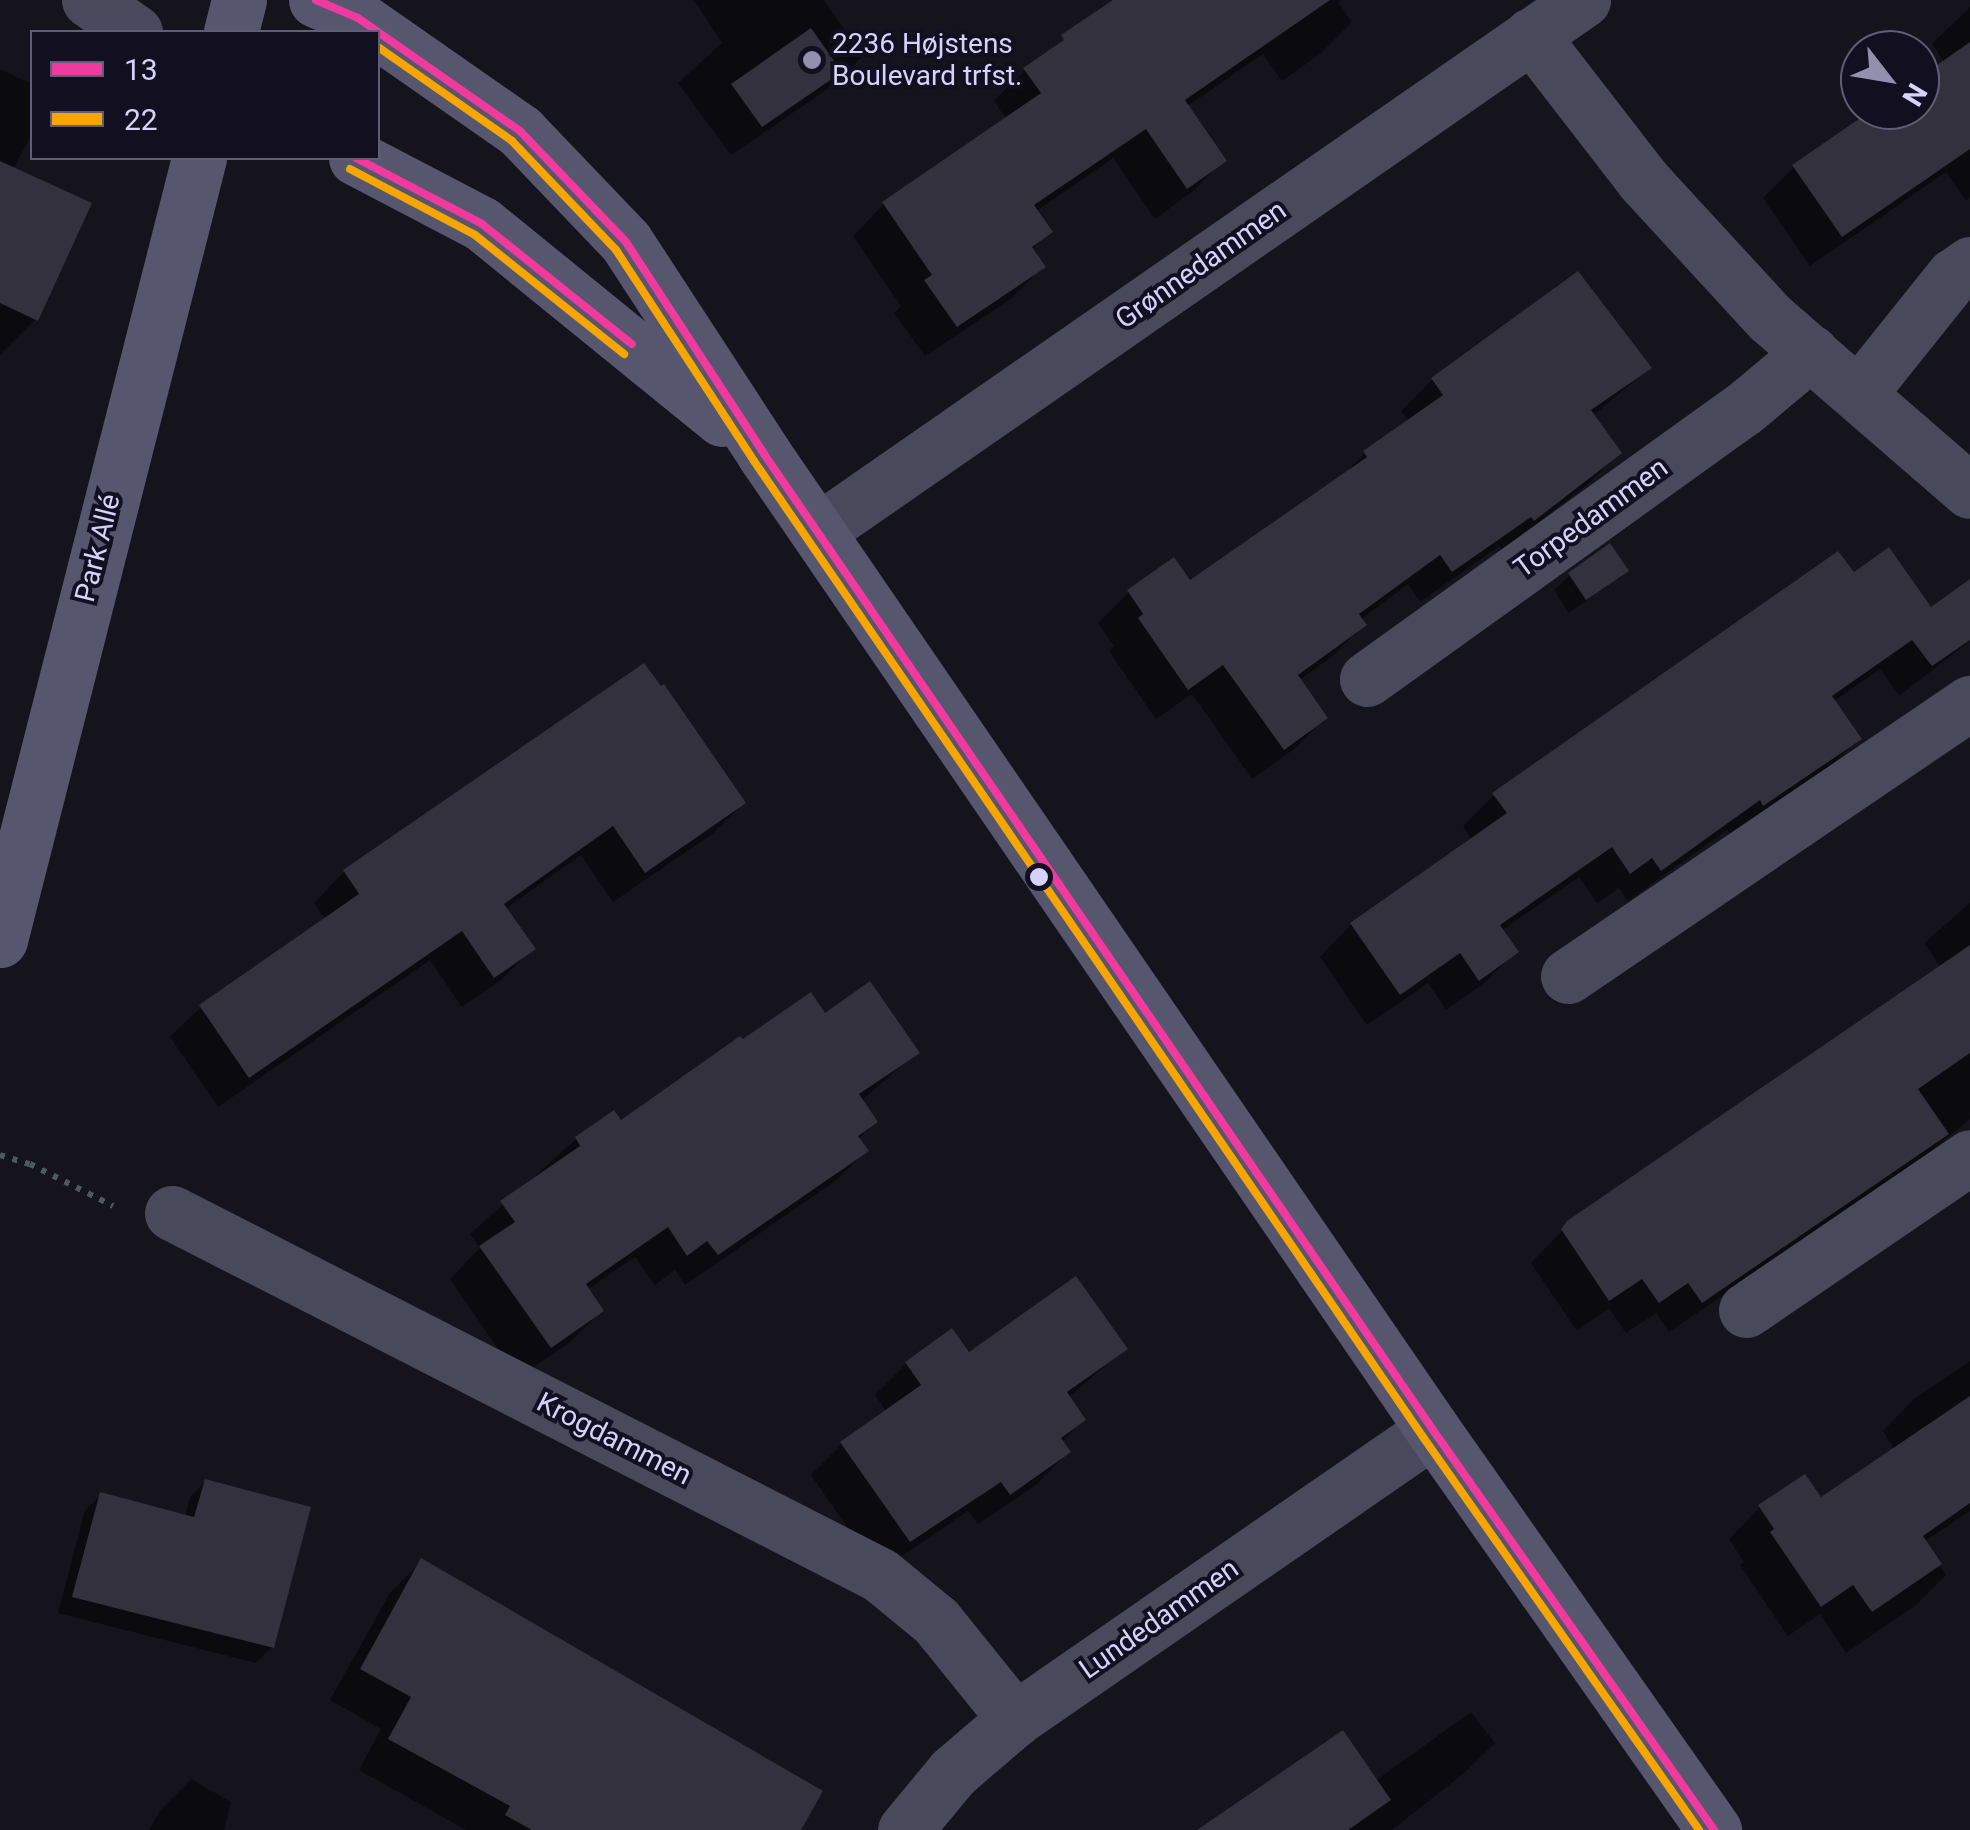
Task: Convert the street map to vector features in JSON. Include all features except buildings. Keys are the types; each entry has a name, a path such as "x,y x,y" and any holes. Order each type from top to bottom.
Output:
{"street":[{"path":"89,0 132,30"},
{"path":"232,30 239,0"},
{"path":"316,0 375,30"},
{"name":"Grønnedammen","path":"819,530 1583,0"},
{"path":"380,33 520,131 626,242 764,454 1433,1430 1714,1830"},
{"path":"1532,35 1643,180 1770,318 1970,491"},
{"name":"Park Allé","path":"0,940 198,160"},
{"path":"360,160 482,224 764,454"},
{"path":"1860,392 1954,276 1970,264"},
{"name":"Torpedammen","path":"1367,679 1742,410 1811,352"},
{"path":"1568,976 1970,703"},
{"path":"1746,1310 1970,1157"},
{"name":"Krogdammen","path":"172,1213 880,1575 936,1622 1015,1719"},
{"name":"Lundedammen","path":"905,1830 953,1772 1015,1719 1433,1430"}],"path":[{"path":"0,1154 30,1164 151,1225 172,1213"}],"transit line":[{"name":"13","path":"316,0 375,30"},
{"name":"13","path":"380,33 520,131 626,242 764,454 1433,1430 1714,1830"},
{"name":"22","path":"380,48 512,141 616,250 754,461 1423,1437 1699,1830"},
{"name":"13","path":"360,160 482,224 632,344"},
{"name":"22","path":"350,169 475,235 624,354"}],"place":[{"name":"2236 Højstens Boulevard trfst.","path":"812,60"}]}
